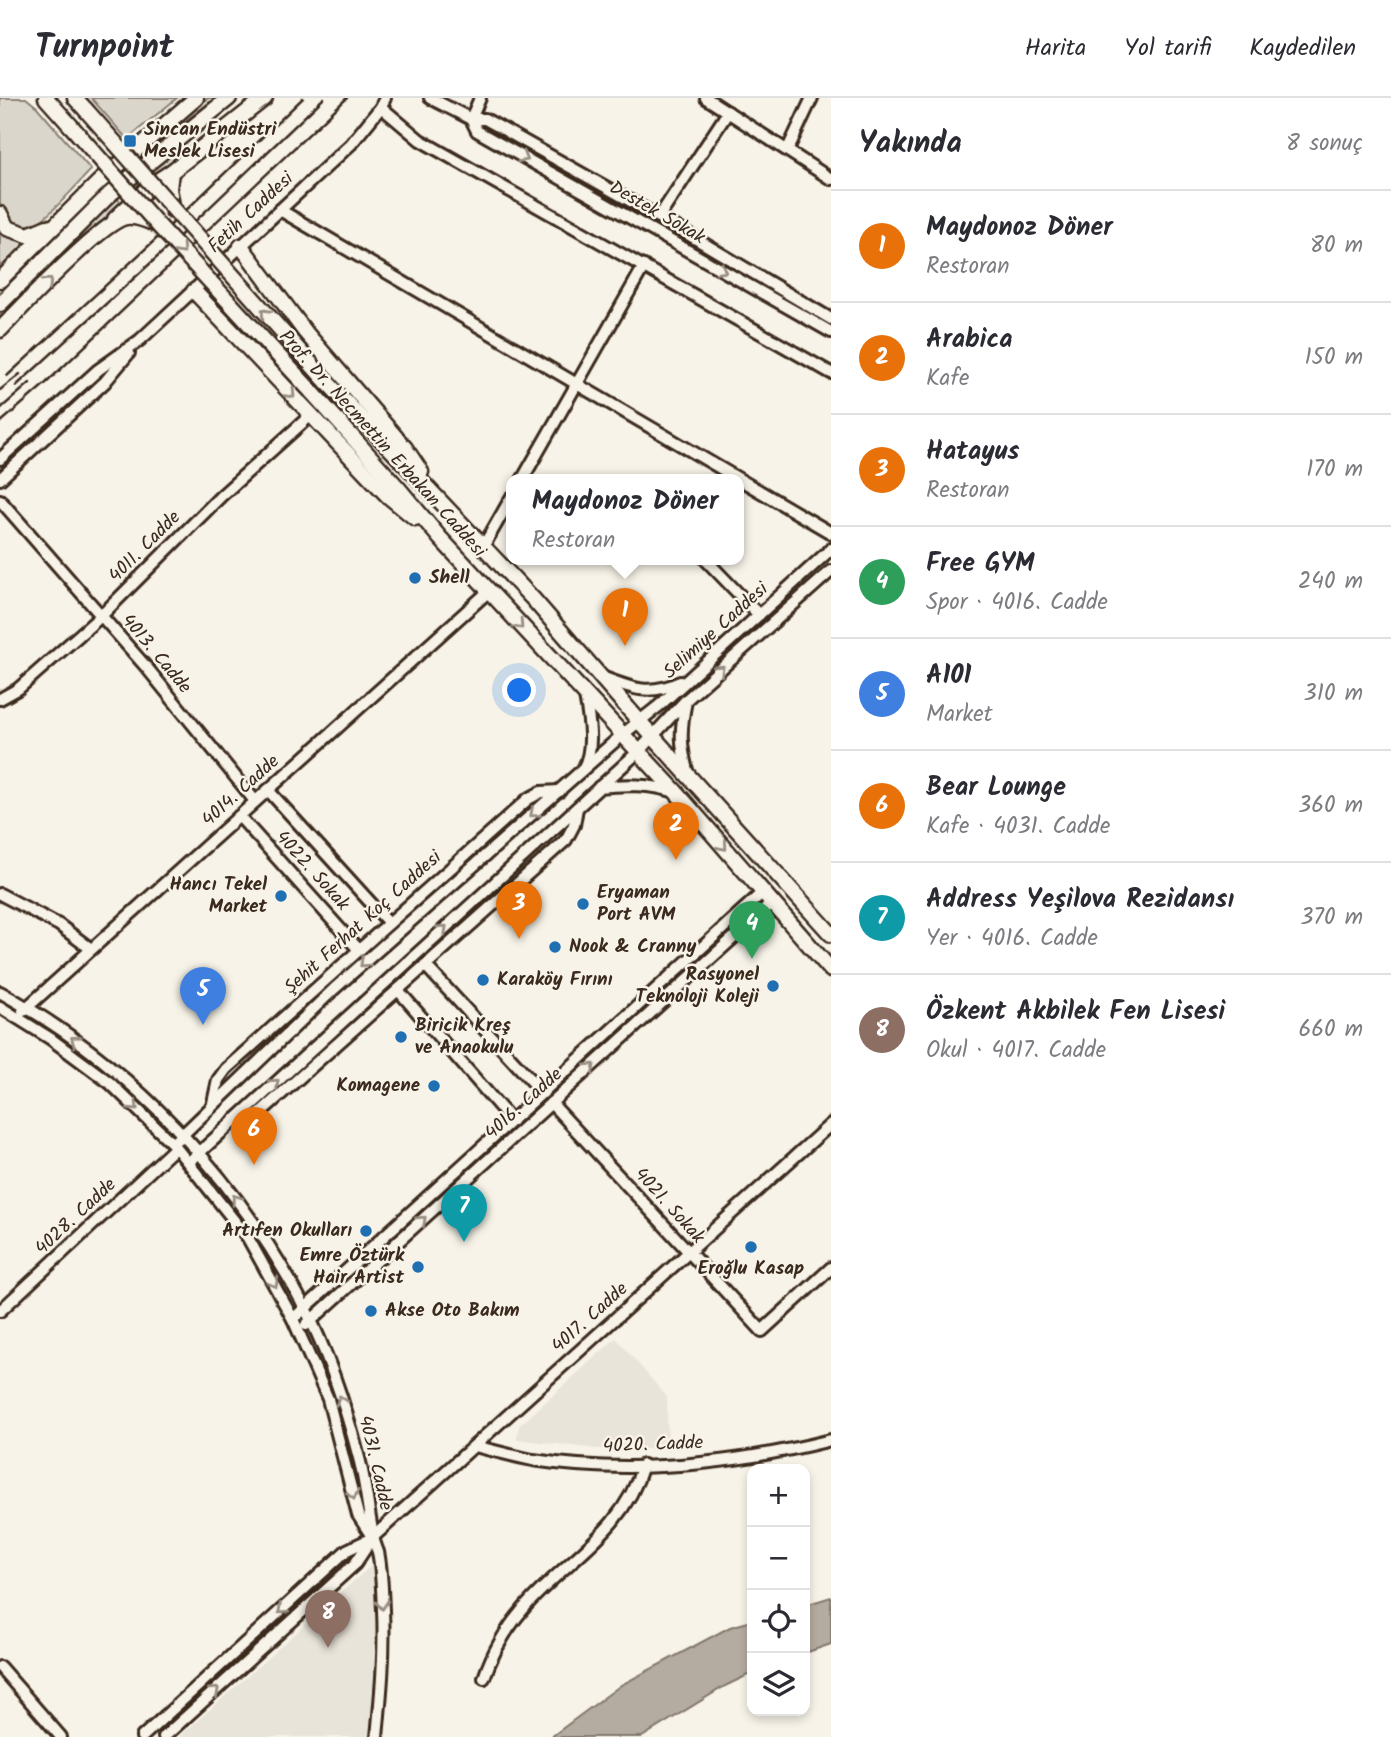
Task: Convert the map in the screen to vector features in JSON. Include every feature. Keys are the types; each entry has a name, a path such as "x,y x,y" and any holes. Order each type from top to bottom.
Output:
{"main road":[{"name":"Prof. Dr. Necmettin Erbakan Caddesi","path":"46,98 135,200 399,488 439,538 676,792 831,970"},
{"name":"Prof. Dr. Necmettin Erbakan Caddesi","path":"75,98 327,382 602,677 831,934"},
{"path":"0,304 110,194 229,98"},
{"path":"0,330 151,185 265,98"},
{"path":"0,280 99,182 194,99"},
{"path":"171,172 168,180 173,211"},
{"path":"0,214 7,228 28,235 55,224"},
{"path":"109,225 134,216 158,225"},
{"path":"241,246 306,333 405,448 441,502"},
{"path":"194,290 387,495 439,538"}],"street":[{"name":"Destek Sokak","path":"430,98 471,119 485,119 829,314"},
{"path":"471,119 480,98"},
{"path":"706,98 831,179"},
{"path":"788,149 812,98"},
{"path":"383,103 409,133 420,140 831,373"},
{"name":"Fetih Caddesi","path":"0,459 98,370 140,340 194,290 351,144 383,103"},
{"path":"659,217 728,112"},
{"name":"Destek Sokak","path":"471,119 477,131 831,332"},
{"path":"280,210 729,474"},
{"path":"525,474 644,266"},
{"name":"Fetih Caddesi","path":"0,479 105,382 140,340"},
{"name":"4011. Cadde","path":"0,699 18,689 101,616 221,496 311,415"},
{"path":"744,483 831,533"},
{"name":"4013. Cadde","path":"0,500 255,801"},
{"path":"483,547 506,507"},
{"name":"Selimiye Caddesi","path":"622,735 831,549"},
{"path":"711,565 759,615"},
{"name":"Selimiye Caddesi","path":"638,752 687,699 831,570"},
{"name":"4014. Cadde","path":"18,1017 489,591"},
{"path":"602,677 634,689 650,691 666,688 689,678"},
{"path":"579,775 589,752 589,717 585,696"},
{"path":"687,699 681,726 681,748 688,774"},
{"name":"Şehit Ferhat Koç Caddesi","path":"174,1146 183,1133 334,989 622,735"},
{"path":"189,1162 638,752"},
{"path":"599,787 644,785 676,792"},
{"path":"268,790 389,923"},
{"name":"Şehit Ferhat Koç Caddesi","path":"212,1105 218,1080 226,1069 528,799 541,792 560,791"},
{"path":"234,1120 252,1120 566,840 574,825 578,806"},
{"name":"4022. Sokak","path":"239,816 359,950"},
{"path":"0,894 59,925 91,949"},
{"name":"4016. Cadde","path":"293,1319 543,1093 768,898"},
{"name":"4016. Cadde","path":"299,1332 551,1103 768,898"},
{"path":"425,965 543,1093"},
{"path":"398,990 512,1121"},
{"name":"4031. Cadde","path":"0,992 27,1007 119,1073 183,1133 251,1220 305,1308 337,1384 360,1459 373,1537"},
{"name":"4031. Cadde","path":"0,1007 100,1075 189,1162 248,1238 293,1319 328,1399 358,1515 373,1537"},
{"name":"4021. Sokak","path":"551,1103 762,1331 831,1268"},
{"name":"4017. Cadde","path":"164,1737 355,1564 373,1537 831,1124"},
{"name":"4028. Cadde","path":"0,1311 174,1146"},
{"name":"4020. Cadde","path":"475,1446 533,1460 643,1465 732,1460 779,1453 831,1440"},
{"path":"484,1678 490,1661 524,1608 620,1515 636,1488 643,1465"},
{"path":"373,1537 378,1553 383,1610 377,1737"},
{"name":"4017. Cadde","path":"142,1737 347,1550 373,1537"},
{"path":"0,1667 61,1737"}],"shaded area":[{"path":"0,98 26,98 37,107 91,170 55,208 35,224 13,222 0,204"},
{"path":"91,98 177,98 127,139"},
{"path":"208,98 215,98 144,158 141,154"},
{"path":"252,98 259,98 158,176 151,170 173,154 176,161"},
{"path":"118,199 121,203 0,319 0,312 4,307"},
{"path":"0,229 16,237 33,238 0,272"},
{"path":"616,1338 667,1397 668,1449 596,1449 517,1439 519,1426"},
{"path":"374,1563 380,1610 377,1686 370,1737 179,1737"},
{"path":"831,1597 831,1644 810,1651 810,1603"},
{"path":"747,1622 747,1675 642,1737 551,1737 621,1685 730,1627"}],"railway":[{"path":"7,376 155,240 303,98"},
{"path":"16,386 165,250 324,98"},
{"path":"0,423 45,384 347,98"},
{"path":"0,390 20,374"},
{"path":"0,409 30,383"}],"place":[{"name":"Sincan Endüstri Meslek Lisesi","path":"130,141"},
{"name":"Shell","path":"415,578"},
{"name":"Maydonoz Döner","path":"625,646"},
{"name":"Arabica","path":"676,860"},
{"name":"Hancı Tekel Market","path":"281,896"},
{"name":"Eryaman Port AVM","path":"583,904"},
{"name":"Hatayus","path":"519,939"},
{"name":"Nook & Cranny","path":"555,947"},
{"name":"Free GYM","path":"752,959"},
{"name":"Karaköy Fırını","path":"483,980"},
{"name":"Rasyonel Teknoloji Koleji","path":"773,986"},
{"name":"A101","path":"203,1025"},
{"name":"Biricik Kreş ve Anaokulu","path":"401,1037"},
{"name":"Komagene","path":"434,1086"},
{"name":"Bear Lounge","path":"254,1165"},
{"name":"Artıfen Okulları","path":"366,1231"},
{"name":"Address Yeşilova Rezidansı","path":"464,1242"},
{"name":"Eroğlu Kasap","path":"751,1247"},
{"name":"Emre Öztürk Hair Artist","path":"418,1267"},
{"name":"Akse Oto Bakım","path":"371,1311"},
{"name":"Özkent Akbilek Fen Lisesi","path":"328,1648"}]}
